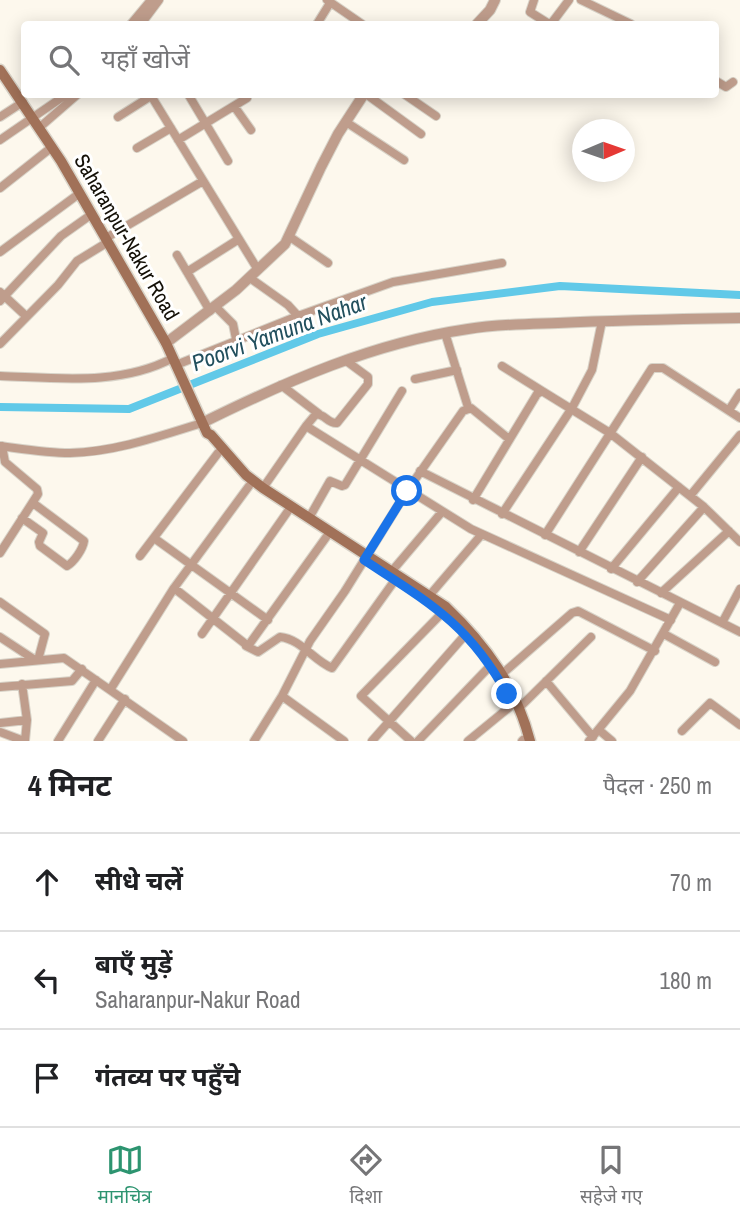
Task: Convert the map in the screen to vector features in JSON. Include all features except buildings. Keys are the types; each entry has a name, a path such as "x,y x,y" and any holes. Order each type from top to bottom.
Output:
{"main road":[{"name":"Saharanpur-Nakur Road","path":"0,70 80,193 166,343 207,438 218,453 249,486 365,557"},
{"name":"Saharanpur-Nakur Road","path":"202,424 246,475 443,612 466,634 491,665 515,707"},
{"name":"Saharanpur-Nakur Road","path":"393,576 446,607 470,630 502,674 525,741"}],"street":[{"path":"134,21 151,0"},
{"path":"145,21 159,0"},
{"path":"480,21 495,0"},
{"path":"552,21 569,0"},
{"path":"581,0 625,21"},
{"path":"318,21 328,1 358,21"},
{"path":"532,1 530,12 545,21"},
{"path":"719,82 726,86 733,82"},
{"path":"36,122 63,98"},
{"path":"0,140 36,122 72,98"},
{"path":"118,117 146,98"},
{"path":"153,98 239,239 254,274 298,316"},
{"path":"193,98 228,161"},
{"path":"178,140 247,98"},
{"path":"166,343 213,309 279,251 290,237 310,189 346,122 362,98"},
{"path":"371,98 421,134"},
{"path":"410,98 436,116"},
{"path":"0,117 23,103"},
{"path":"234,106 251,130"},
{"path":"346,122 404,160"},
{"path":"137,148 170,128"},
{"path":"0,187 52,147"},
{"path":"0,344 58,285 77,261 203,181"},
{"path":"0,251 80,193"},
{"path":"26,316 2,296 61,236 92,214"},
{"path":"290,237 328,263"},
{"path":"187,272 239,239"},
{"path":"177,255 213,309 233,324 236,340"},
{"path":"0,376 94,379 176,364 393,282 502,263"},
{"path":"0,553 38,494 37,489 5,462 1,446 70,453 138,441 202,424 281,385 345,360 385,347 445,333 496,326 740,318"},
{"path":"502,514 572,408 592,370 602,321"},
{"path":"445,333 468,407 509,439"},
{"path":"281,385 332,423 337,423 368,384 368,377 345,360"},
{"path":"502,366 610,433 704,507 740,542"},
{"path":"545,535 652,368 663,368 740,418"},
{"path":"415,379 457,370"},
{"path":"309,518 330,481 345,485 402,391"},
{"path":"473,500 537,394 542,391"},
{"path":"729,410 740,393"},
{"path":"254,741 282,696 305,649 420,471 468,407"},
{"path":"263,488 314,415 319,414"},
{"path":"306,426 442,513 671,620"},
{"path":"690,496 740,435"},
{"path":"140,556 218,453"},
{"path":"579,552 642,457"},
{"path":"420,471 740,632"},
{"path":"110,690 174,588 249,486"},
{"path":"611,569 679,487"},
{"path":"22,518 43,533 40,546 67,566 71,564 84,541 33,503"},
{"path":"637,582 704,507"},
{"path":"202,634 288,511"},
{"path":"174,588 246,646 258,652 282,636 332,668 393,576 442,513"},
{"path":"661,593 729,531"},
{"path":"429,596 482,534"},
{"path":"246,646 268,620 327,536"},
{"path":"154,538 268,620"},
{"path":"722,623 740,589"},
{"path":"0,602 45,634 37,660"},
{"path":"593,736 623,702 680,603"},
{"path":"502,674 572,613 578,611 654,651"},
{"path":"411,741 360,696 443,612"},
{"path":"372,741 466,634"},
{"path":"664,634 715,662"},
{"path":"0,637 37,660"},
{"path":"468,741 546,681 591,637"},
{"path":"0,664 64,658 183,741"},
{"path":"418,741 491,665"},
{"path":"0,687 72,681 82,669"},
{"path":"58,741 96,680"},
{"path":"546,681 593,736 612,741"},
{"path":"0,732 24,741 27,720 23,684"},
{"path":"282,696 341,740"},
{"path":"98,741 125,699"},
{"path":"682,732 710,703 740,725"},
{"path":"0,723 27,720"}],"waterway":[{"name":"Poorvi Yamuna Nahar","path":"0,407 129,409 318,334 432,302 560,286 740,295"}],"route":[{"path":"407,491 364,560 443,612 477,646 507,694"}]}
